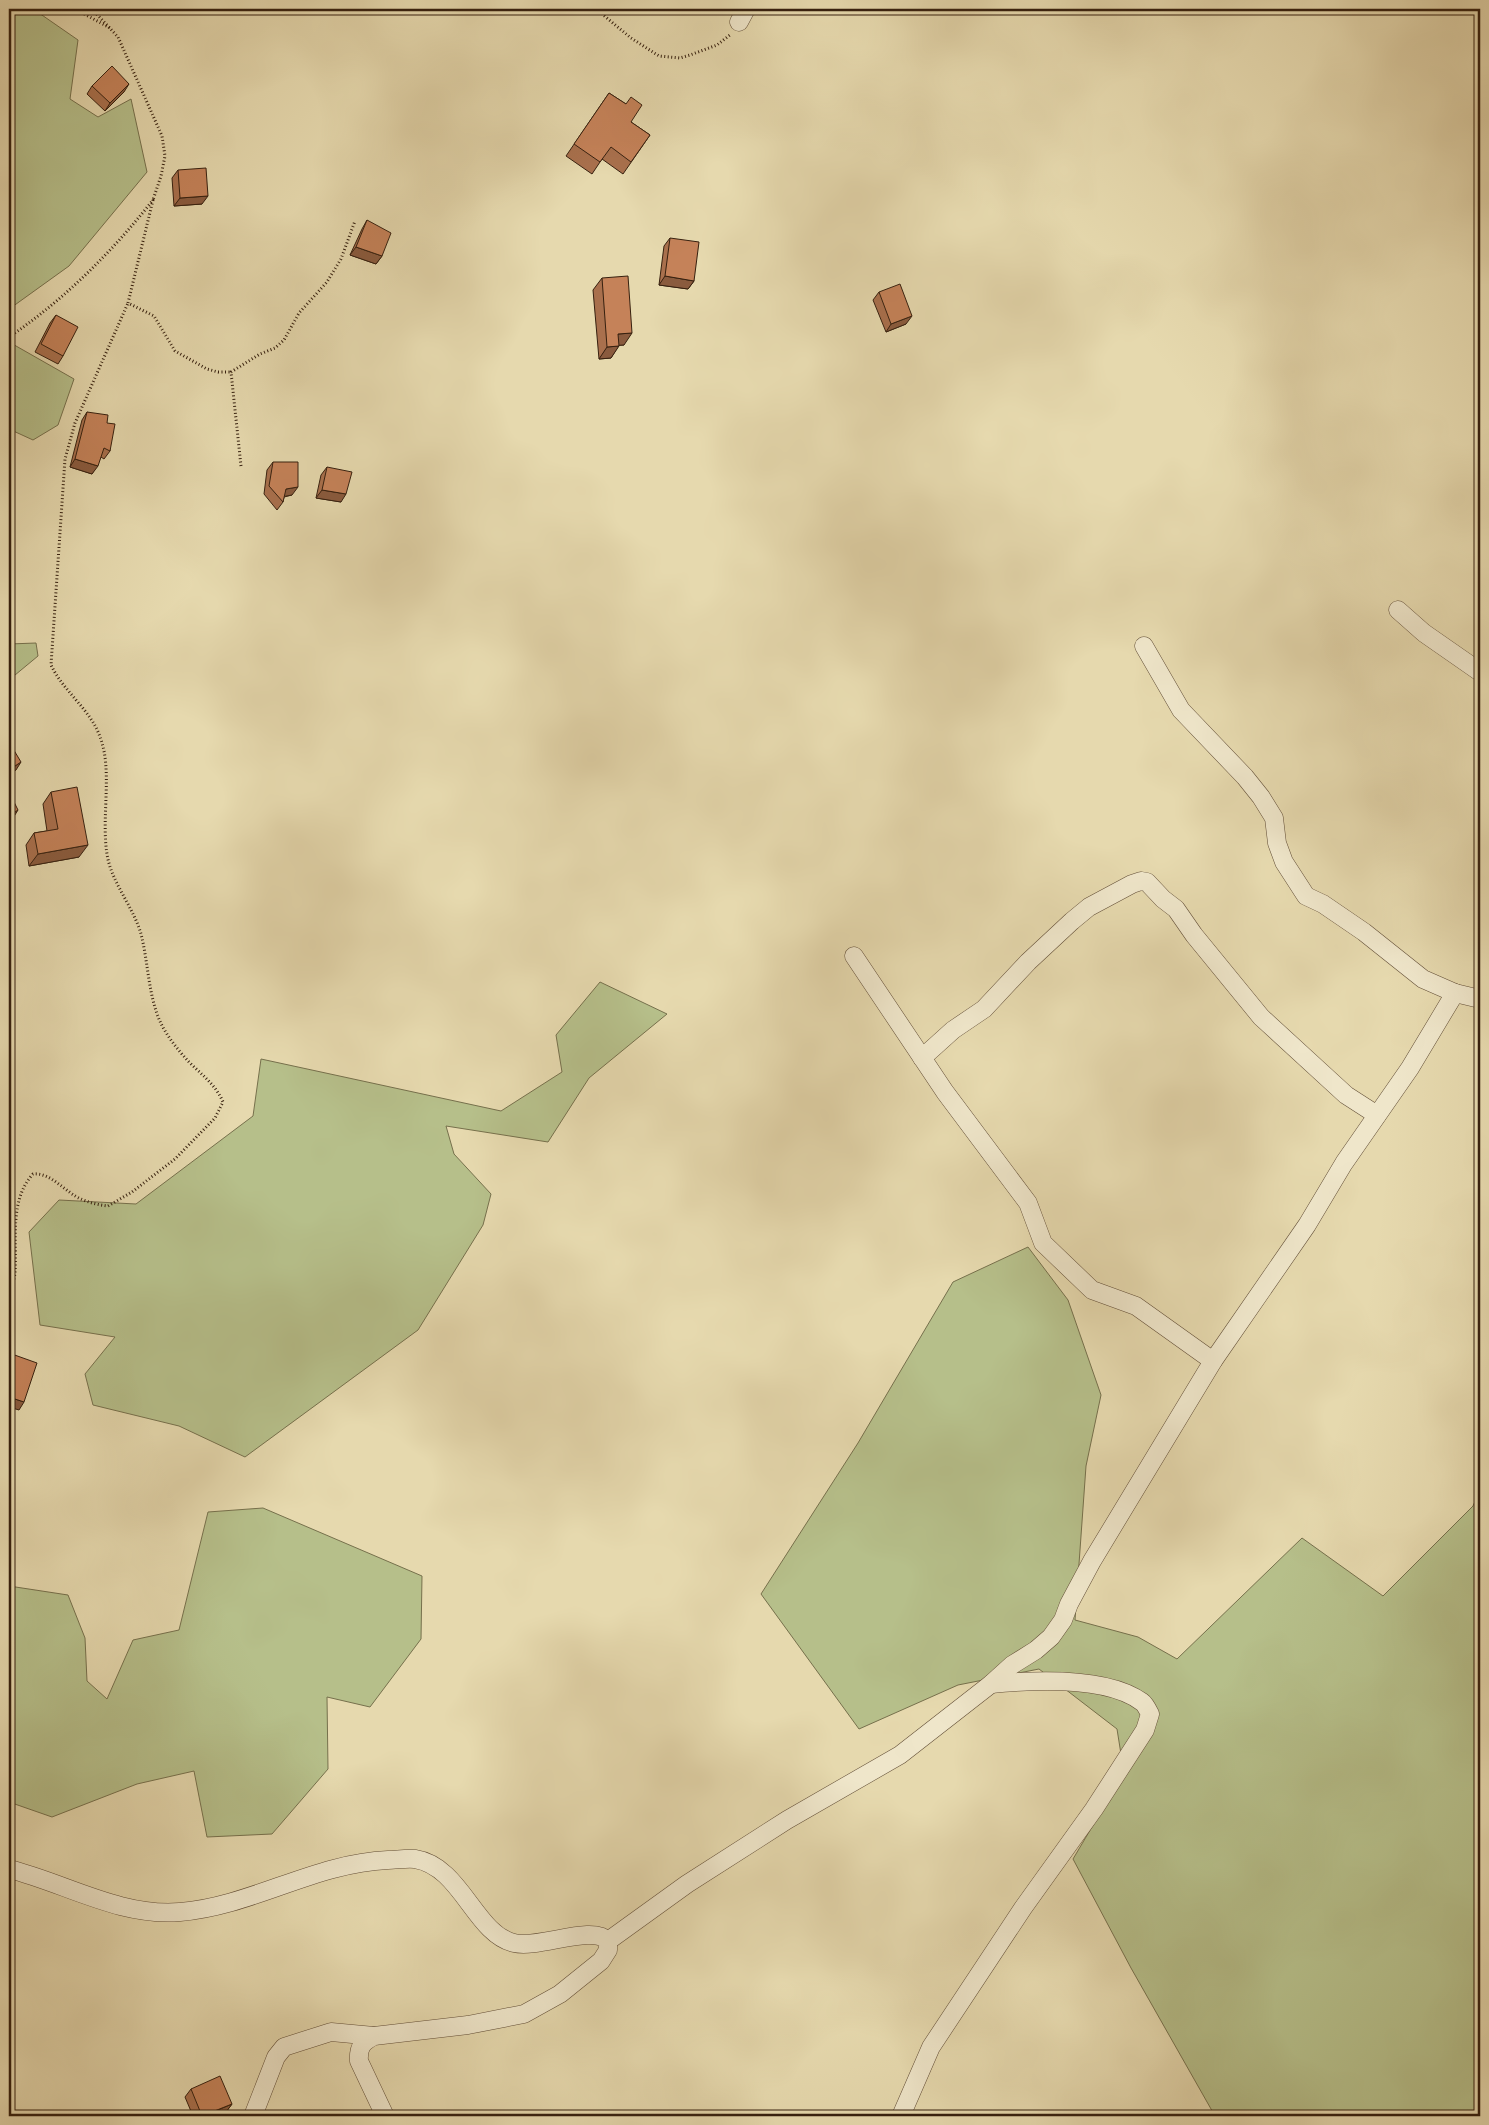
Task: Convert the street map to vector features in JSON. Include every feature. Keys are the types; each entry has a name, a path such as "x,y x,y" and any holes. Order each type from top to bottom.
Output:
{"street":[{"path":"1398,610 1424,633 1480,672"},
{"path":"1144,646 1181,710 1245,777 1261,797 1274,818 1277,842 1284,862 1306,896 1323,904 1364,932 1423,979 1455,993 1480,999"},
{"path":"922,1058 953,1030 984,1009 1028,962 1089,907 1141,881 1147,882 1163,899 1176,909 1194,935 1260,1017 1346,1095 1377,1115"},
{"path":"854,956 922,1058 1028,1203 1042,1243 1092,1290 1136,1306 1213,1361"},
{"path":"608,1941 688,1884 787,1820 900,1755 991,1684 1012,1665 1051,1638 1063,1620 1069,1604 1092,1561 1213,1361 1306,1225 1344,1163 1410,1068 1455,993"},
{"path":"901,2116 931,2047 1023,1908 1094,1808 1145,1730 1150,1714 1143,1702 1124,1693 1090,1683 1026,1680 991,1684"},
{"path":"9,1869 38,1876 147,1913 179,1912 210,1908 259,1895 345,1866 375,1861 415,1859 439,1870 452,1882 494,1933 510,1942 526,1946 587,1934 601,1935 608,1941 608,1950 601,1961 560,1994 524,2014 468,2025 374,2036 331,2032 284,2047 276,2057 253,2116"},
{"path":"374,2036 362,2043 358,2052 359,2060 385,2116"}],"path":[{"path":"75,9 100,25 112,30"},
{"path":"9,1296 15,1276 16,1216 21,1193 27,1180 33,1174 39,1173 80,1199 108,1206 132,1192 175,1159 215,1118 224,1102 219,1091 188,1061 171,1040 159,1020 152,996 140,932 107,856 105,838 105,755 100,735 56,678 51,665 65,459 75,423 128,303 153,200 164,167 165,146 162,136 123,47 112,30 92,9"},
{"path":"596,9 624,32 659,56 680,58 726,40 743,16"},
{"path":"9,337 40,316 77,283 122,239 153,200"},
{"path":"128,303 154,316 176,351 207,369 218,372 231,372 260,354 275,348 284,340 299,312 327,282 341,259 352,234 355,221"},
{"path":"231,372 241,466"}],"green space":[{"path":"9,9 28,9 39,13 78,40 70,99 98,117 131,99 147,172 69,266 12,307 9,337"},
{"path":"9,342 74,379 58,425 33,440 9,429"},
{"path":"36,643 38,656 9,680 9,644"},
{"path":"600,982 667,1014 589,1078 548,1142 446,1126 454,1154 491,1194 483,1225 418,1330 245,1457 179,1426 93,1405 85,1374 115,1337 40,1325 29,1232 59,1200 136,1204 253,1116 261,1059 501,1111 562,1072 556,1035"},
{"path":"1028,1247 1068,1300 1101,1395 1086,1466 1075,1620 1138,1637 1177,1659 1302,1538 1383,1596 1473,1506 1480,1490 1480,2116 1215,2116 1131,1968 1073,1859 1124,1773 1117,1729 1039,1669 958,1685 859,1729 761,1594 858,1443 953,1282"},
{"path":"263,1508 422,1576 421,1639 370,1707 327,1697 328,1769 272,1834 207,1837 194,1771 137,1784 52,1817 9,1802 9,1586 68,1595 85,1638 87,1681 107,1699 133,1640 179,1630 208,1512"}],"building":[{"path":"112,66 129,84 110,103 92,86"},
{"path":"609,93 626,104 631,97 642,105 631,122 650,135 631,162 611,147 600,162 574,144"},
{"path":"206,168 208,196 180,198 178,170"},
{"path":"367,220 391,233 382,256 356,247"},
{"path":"670,238 699,242 694,281 665,276"},
{"path":"628,276 632,333 618,334 619,346 607,347 602,278"},
{"path":"900,284 912,316 891,324 879,292"},
{"path":"56,315 78,327 63,356 41,344"},
{"path":"87,412 108,415 107,423 115,424 110,451 104,448 98,466 75,459"},
{"path":"273,462 298,462 298,487 286,489 283,502 269,486"},
{"path":"327,467 352,472 346,494 322,490"},
{"path":"9,742 21,762 9,770"},
{"path":"77,787 88,845 38,854 34,833 58,829 51,792"},
{"path":"9,792 18,810 9,816"},
{"path":"9,1353 37,1363 24,1402 9,1397"},
{"path":"220,2076 232,2104 202,2116 191,2089"}]}
